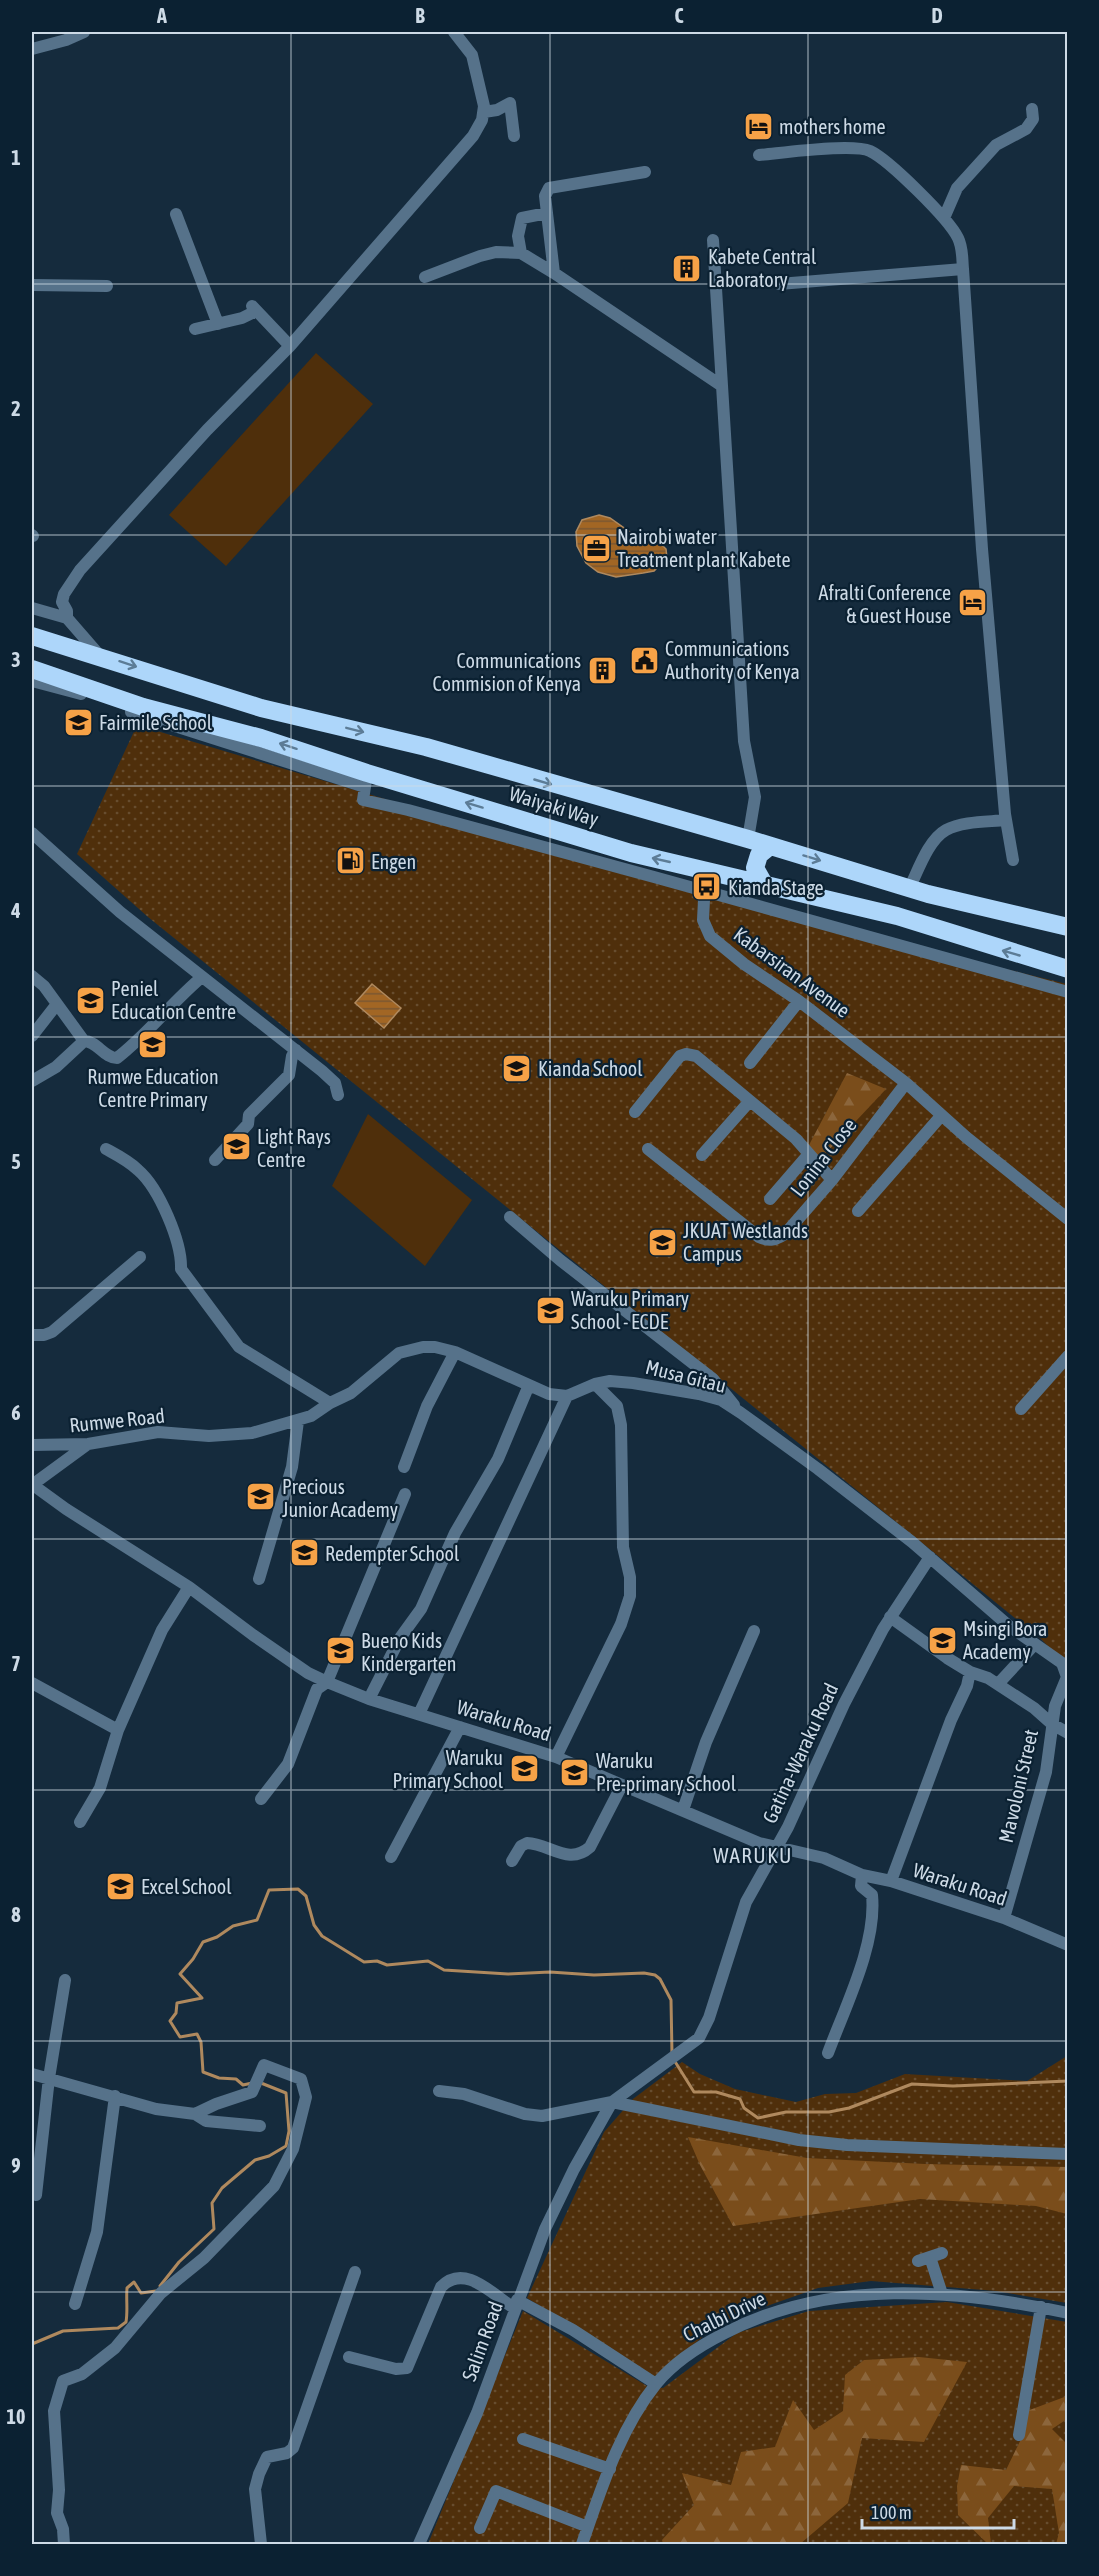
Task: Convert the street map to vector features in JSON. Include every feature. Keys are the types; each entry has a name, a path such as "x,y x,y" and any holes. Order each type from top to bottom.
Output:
{"highway":[{"name":"Waiyaki Way","path":"32,636 261,708 426,747 748,839 913,890 1068,927"},
{"name":"Waiyaki Way","path":"32,669 143,707 261,738 366,780 631,853 909,920 1068,969"},
{"path":"764,884 756,868 759,855 770,846"},
{"path":"909,920 903,911 903,905 913,890"}],"street":[{"path":"32,49 66,40 84,32"},
{"path":"67,618 67,611 62,602 64,594 80,570 207,430 290,346 473,136 484,112 472,56 454,32"},
{"path":"484,112 496,110 510,103 514,136"},
{"path":"944,218 957,188 996,145 1026,129 1033,119 1032,110"},
{"path":"759,155 854,148 870,151 933,205 958,236 962,247 983,560 1006,820 1013,860"},
{"path":"554,273 545,196 549,188 645,172"},
{"path":"520,254 518,236 522,218 547,213"},
{"path":"176,214 218,324"},
{"path":"713,240 744,741 755,797 748,839"},
{"path":"425,277 496,252 520,254 554,273 722,386"},
{"path":"779,284 963,270"},
{"path":"32,285 106,286"},
{"path":"195,329 242,318 253,307 290,346"},
{"path":"32,608 67,618 100,656"},
{"path":"32,681 366,780 363,800 408,810 700,889 1068,992"},
{"path":"913,890 931,847 946,830 1006,820"},
{"path":"32,833 120,912 335,1083 338,1095"},
{"name":"Kabarsiran Avenue","path":"704,870 700,889 704,900 703,920 710,936 744,964 799,1000 906,1083 941,1116 1068,1219"},
{"path":"32,976 44,986 84,1041 89,1041 112,1059 117,1058 144,1035 170,1005 202,977"},
{"path":"750,1063 799,1000"},
{"path":"32,1036 57,1004"},
{"path":"32,1081 56,1067 84,1041"},
{"path":"215,1160 248,1124 249,1115 289,1075 292,1056 296,1050"},
{"path":"635,1112 674,1062 686,1054 696,1056 796,1139 832,1180"},
{"name":"Lonina Close","path":"648,1149 766,1240 776,1240 785,1234 832,1180 906,1083"},
{"path":"702,1155 749,1102"},
{"path":"858,1211 941,1116"},
{"path":"106,1149 139,1170 148,1182 175,1235 182,1258 181,1269 239,1347 330,1402 351,1394 399,1353 423,1347 435,1347 455,1352 549,1394 567,1396 419,1714"},
{"path":"770,1199 808,1155"},
{"path":"510,1217 560,1260 712,1379 741,1413"},
{"path":"32,1335 52,1332 140,1257"},
{"path":"404,1467 427,1406 455,1352"},
{"path":"1021,1409 1068,1356"},
{"name":"Musa Gitau","path":"567,1396 595,1384 610,1381 689,1392 721,1400 818,1469 930,1557 1034,1645 1065,1660"},
{"path":"556,1757 621,1624 630,1596 630,1577 623,1547 621,1425 617,1406 595,1384"},
{"path":"369,1699 400,1638 421,1609 455,1533 498,1459 529,1385"},
{"name":"Rumwe Road","path":"32,1445 88,1444 158,1432 228,1436 252,1433 311,1416 330,1402"},
{"path":"259,1579 292,1467 298,1421"},
{"path":"32,1485 88,1444"},
{"name":"Waraku Road","path":"32,1485 189,1587 252,1635 308,1673 327,1682 369,1699 556,1757 759,1843 776,1845 824,1858 862,1875 891,1881 1004,1918 1068,1945"},
{"path":"261,1799 288,1764 317,1689 327,1682 405,1494"},
{"name":"Gatina-Waraku Road","path":"516,2304 553,2208 612,2102 702,2035 746,1902 788,1827 844,1704 890,1617 930,1557"},
{"path":"80,1822 100,1788 118,1730 162,1630 189,1587"},
{"path":"890,1617 970,1672 988,1677 1034,1708 1052,1724 1068,1733"},
{"path":"683,1810 706,1742 754,1630"},
{"path":"998,1684 1034,1645"},
{"name":"Mavoloni Street","path":"1004,1918 1046,1772 1055,1706 1067,1677 1065,1660"},
{"path":"891,1881 954,1712 967,1686 970,1672"},
{"path":"32,1683 118,1730"},
{"path":"391,1857 460,1727"},
{"path":"512,1861 521,1846 527,1843 569,1856 584,1853 590,1847 622,1785"},
{"path":"828,2053 866,1946 874,1910 872,1895 861,1886 862,1875"},
{"path":"36,2195 49,2078 65,1980"},
{"path":"64,2544 63,2529 57,2513 59,2490 54,2411 63,2381 82,2374 115,2348 161,2293 204,2258 274,2186 293,2149 306,2097 301,2079 264,2065 252,2092 195,2114"},
{"path":"32,2074 156,2109 195,2114 206,2121 260,2126"},
{"path":"438,2091 464,2094 525,2114 542,2116 612,2102 799,2140 847,2145 1068,2154"},
{"path":"75,2304 97,2232 115,2096"},
{"path":"918,2261 936,2255 942,2294"},
{"path":"261,2544 256,2481 267,2457 287,2453 293,2448 355,2272"},
{"path":"349,2357 396,2369 407,2368 441,2287 447,2281 456,2278 467,2279 516,2304"},
{"name":"Chalbi Drive","path":"582,2544 627,2426 656,2384 679,2360 702,2345 762,2315 829,2298 872,2294 942,2294 1041,2307 1068,2313"},
{"name":"Salim Road","path":"419,2544 477,2413 516,2304 573,2330 656,2384"},
{"path":"1019,2435 1041,2307"},
{"path":"523,2439 610,2469"},
{"path":"480,2528 496,2491 588,2528"}],"shaded area":[{"path":"316,353 373,404 226,566 169,515"},
{"path":"599,515 610,518 630,532 658,541 666,549 667,558 654,571 616,577 598,572 586,563 577,546 576,532 582,520"},
{"path":"137,725 727,901 1067,984 1067,1666 1042,1640 148,917 77,854"},
{"path":"372,984 401,1008 384,1028 355,1003"},
{"path":"368,1114 472,1200 425,1266 332,1186"},
{"path":"1067,2056 1067,2303 996,2291 871,2281 818,2288 721,2322 654,2377 527,2298 604,2132 633,2099 682,2062 700,2074 735,2089 796,2102 825,2094 856,2093 905,2074 1027,2081"},
{"path":"947,2302 1067,2322 1067,2544 428,2544 523,2311 647,2386 663,2388 737,2333 809,2311"}],"green space":[{"path":"847,1073 886,1089 826,1153 820,1168 809,1145"},
{"path":"688,2137 807,2158 925,2164 1067,2167 1067,2214 1036,2206 920,2199 733,2226 700,2165"},
{"path":"919,2357 967,2362 924,2442 862,2438 848,2503 800,2544 663,2544 662,2540 694,2505 682,2473 731,2485 741,2452 775,2447 793,2400 814,2430 843,2411 845,2375 864,2360"},
{"path":"1067,2396 1067,2419 1052,2429 1067,2444 1067,2544 1056,2544 1059,2533 1052,2489 1014,2486 988,2518 991,2544 988,2544 958,2515 957,2486 961,2465 1006,2470 1022,2437 1027,2411"}],"waterway":[{"path":"252,2083 243,2085 236,2079 219,2078 203,2072 201,2042 197,2034 180,2037 170,2021 176,2013 177,2003 202,1998 180,1974 193,1959 203,1942 217,1937 233,1926 257,1920 269,1890 298,1889 306,1896 314,1925 322,1936 364,1962 377,1961 387,1965 428,1961 444,1970 508,1974 550,1972 655,1975 660,1979 671,2000 672,2054"},
{"path":"674,2060 694,2092 716,2092 740,2099 744,2108 758,2118 786,2112 829,2112 849,2108 912,2084 953,2086 1068,2081"},
{"path":"160,2286 179,2262 214,2229 212,2203 222,2188 255,2160 269,2156 286,2146 289,2131 286,2093 261,2083"},
{"path":"32,2344 63,2331 118,2328 126,2322 127,2288 134,2282 141,2293 156,2291"}],"place":[{"name":"mothers home","path":"758,126"},
{"name":"Kabete Central Laboratory","path":"687,268"},
{"name":"Nairobi water Treatment plant Kabete","path":"596,548"},
{"name":"Afralti Conference & Guest House","path":"972,603"},
{"name":"Communications Authority of Kenya","path":"644,660"},
{"name":"Communications Commision of Kenya","path":"602,671"},
{"name":"Fairmile School","path":"78,722"},
{"name":"Engen","path":"350,861"},
{"name":"Kianda Stage","path":"707,887"},
{"name":"Peniel Education Centre","path":"90,1000"},
{"name":"Rumwe Education Centre Primary","path":"153,1045"},
{"name":"Kianda School","path":"517,1068"},
{"name":"Light Rays Centre","path":"236,1147"},
{"name":"JKUAT Westlands Campus","path":"662,1242"},
{"name":"Waruku Primary School - ECDE","path":"550,1310"},
{"name":"Precious Junior Academy","path":"261,1497"},
{"name":"Redempter School","path":"304,1553"},
{"name":"Msingi Bora Academy","path":"942,1640"},
{"name":"Bueno Kids Kindergarten","path":"340,1651"},
{"name":"Waruku Primary School","path":"524,1769"},
{"name":"Waruku Pre-primary School","path":"575,1772"},
{"name":"Excel School","path":"120,1886"}],"district":[{"name":"WARUKU","path":"753,1855"}]}
